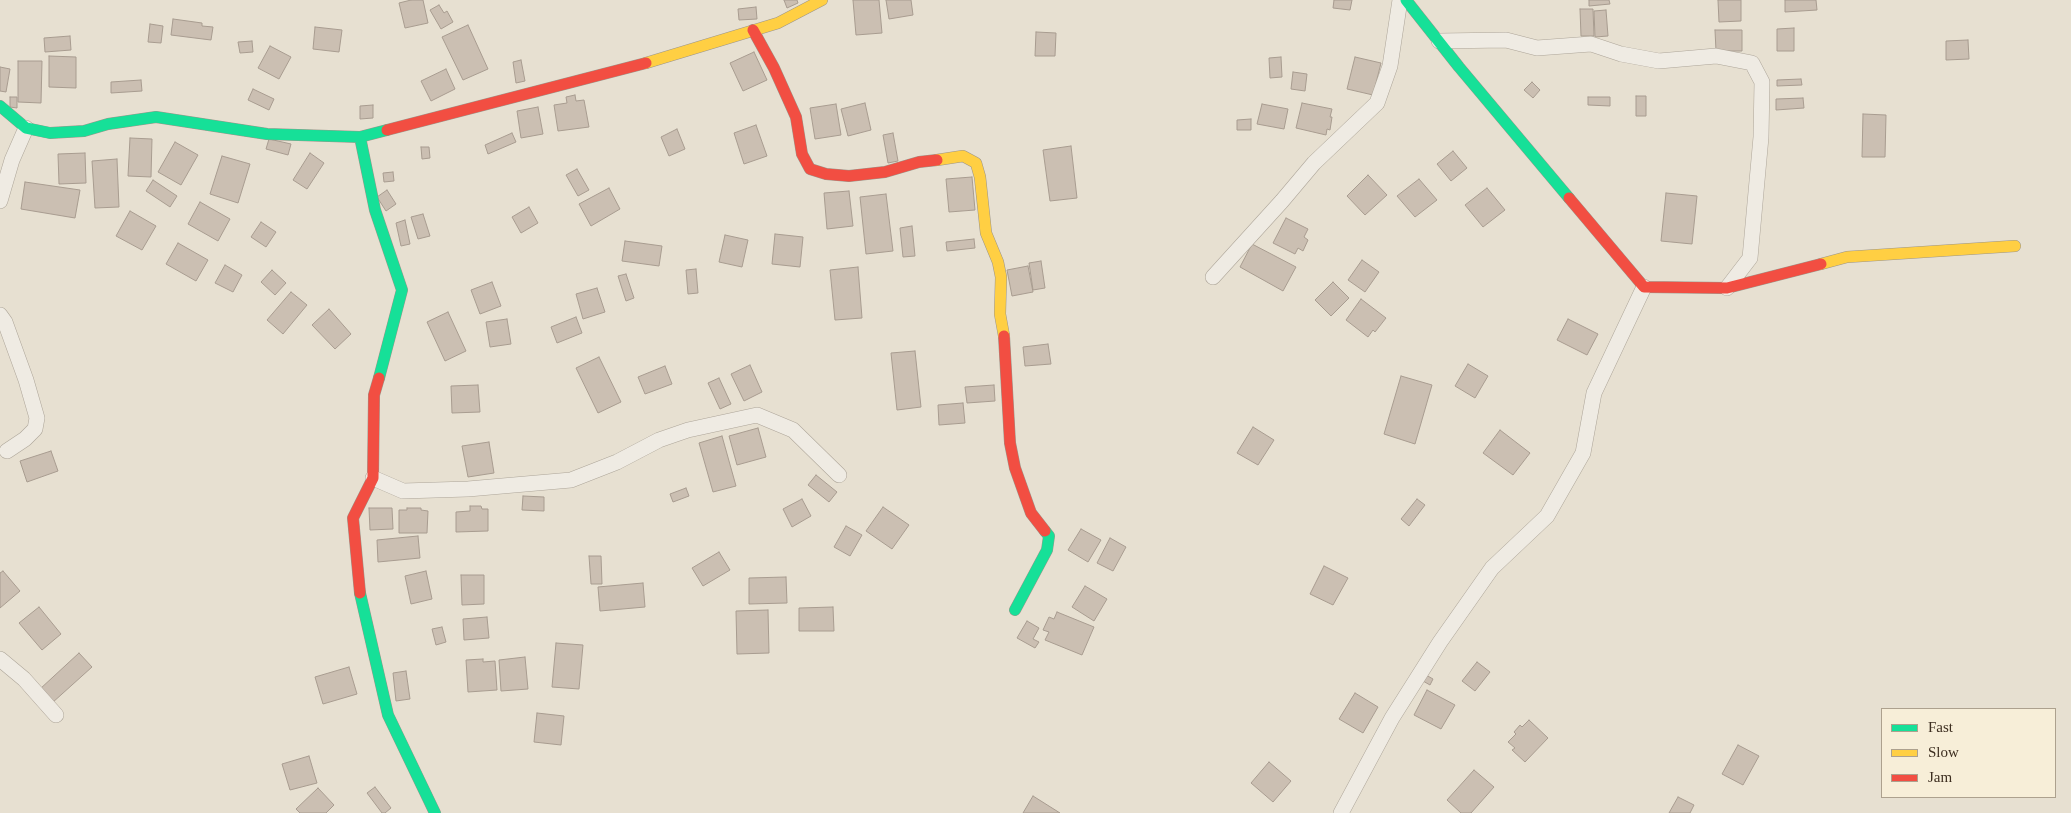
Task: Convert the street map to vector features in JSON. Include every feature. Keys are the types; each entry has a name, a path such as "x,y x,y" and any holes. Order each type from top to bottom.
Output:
{"street":[{"path":"0,106 26,128 50,133 84,131 108,124 156,117 267,134 360,137 628,68 778,23 822,0"},
{"path":"1213,277 1314,163 1377,103 1390,66 1400,0"},
{"path":"1406,0 1644,287 1727,288 1846,257 2015,246"},
{"path":"753,30 774,68 796,117 802,154 810,169 826,174 849,176 885,172 919,162 963,156 976,163 980,177 986,233 998,262 1001,277 1000,314 1005,341 1010,443 1014,468 1031,513 1049,536 1047,550 1015,610"},
{"path":"1439,41 1506,40 1537,48 1592,44 1620,54 1659,61 1716,56 1752,63 1762,82 1760,137 1750,258 1727,288"},
{"path":"0,202 12,160 26,128"},
{"path":"360,137 375,210 402,290 387,354 374,395 373,478 352,518 360,593 388,715 435,813"},
{"path":"1341,813 1392,718 1440,642 1492,568 1547,516 1583,453 1594,393 1644,287"},
{"path":"0,315 5,322 20,363 37,418 35,429 25,439 7,451"},
{"path":"373,478 403,491 522,485 571,480 617,462 659,440 688,430 757,415 793,430 839,475"},
{"path":"0,659 24,679 56,715"}],"building":[{"path":"423,0 428,23 405,28 399,3"},
{"path":"784,0 797,0 798,3 787,8"},
{"path":"853,0 879,0 882,33 856,35"},
{"path":"886,0 911,0 913,15 889,19"},
{"path":"1334,0 1352,0 1350,10 1333,8"},
{"path":"1589,0 1609,0 1610,4 1589,6"},
{"path":"1718,0 1741,0 1741,21 1719,22"},
{"path":"1785,0 1816,0 1817,10 1785,12"},
{"path":"439,5 444,13 447,11 453,22 441,29 430,10"},
{"path":"756,7 757,19 739,20 738,9"},
{"path":"1580,9 1593,9 1594,36 1581,36"},
{"path":"1606,10 1608,36 1595,37 1594,11"},
{"path":"173,19 202,23 202,26 213,27 211,40 171,35"},
{"path":"150,24 163,26 161,43 148,42"},
{"path":"468,25 488,69 463,80 442,37"},
{"path":"315,27 342,30 339,52 313,49"},
{"path":"1794,28 1794,51 1777,51 1777,29"},
{"path":"1715,30 1742,30 1742,51 1716,51"},
{"path":"1036,32 1056,33 1055,56 1035,56"},
{"path":"70,36 71,50 45,52 44,38"},
{"path":"1968,40 1969,59 1946,60 1946,41"},
{"path":"252,41 253,52 240,53 238,42"},
{"path":"270,46 291,57 279,79 258,68"},
{"path":"754,52 767,80 743,91 730,63"},
{"path":"49,56 76,57 76,88 49,87"},
{"path":"1281,57 1282,77 1270,78 1269,58"},
{"path":"1355,57 1381,63 1373,95 1347,89"},
{"path":"521,60 525,81 516,83 513,62"},
{"path":"18,61 42,61 41,103 18,102"},
{"path":"0,67 10,69 6,92 0,91"},
{"path":"446,69 455,89 431,101 421,81"},
{"path":"1293,72 1307,74 1305,91 1291,89"},
{"path":"1801,79 1802,85 1777,86 1777,80"},
{"path":"141,80 142,91 111,93 111,82"},
{"path":"1532,82 1540,90 1533,98 1524,90"},
{"path":"253,89 274,99 269,110 248,100"},
{"path":"575,95 576,101 584,100 589,127 558,131 554,105 567,103 566,97"},
{"path":"1636,96 1646,96 1646,116 1636,116"},
{"path":"10,97 17,97 17,108 10,107"},
{"path":"1588,97 1610,97 1610,106 1588,105"},
{"path":"1803,98 1804,108 1776,110 1776,99"},
{"path":"865,103 871,130 848,136 841,109"},
{"path":"1302,103 1332,109 1330,130 1327,129 1326,135 1296,128"},
{"path":"836,104 841,135 815,139 810,108"},
{"path":"1262,104 1288,109 1284,129 1257,124"},
{"path":"373,105 373,118 360,119 360,106"},
{"path":"538,107 543,134 521,138 517,111"},
{"path":"1863,114 1886,115 1885,157 1862,157"},
{"path":"1251,119 1251,130 1237,130 1237,120"},
{"path":"756,125 767,156 744,164 734,133"},
{"path":"677,129 685,149 669,156 661,137"},
{"path":"512,133 516,142 488,154 485,145"},
{"path":"893,133 898,161 888,163 883,135"},
{"path":"130,138 152,139 151,177 128,176"},
{"path":"269,139 291,144 288,155 266,149"},
{"path":"175,142 198,155 181,185 158,172"},
{"path":"1071,146 1077,198 1050,201 1043,150"},
{"path":"421,147 429,147 430,158 422,159"},
{"path":"1453,151 1467,168 1451,181 1437,164"},
{"path":"85,153 86,183 59,184 58,154"},
{"path":"310,153 324,163 307,189 293,180"},
{"path":"222,156 250,164 238,203 210,194"},
{"path":"117,159 119,207 95,208 92,161"},
{"path":"577,169 589,190 578,196 566,175"},
{"path":"393,172 394,181 384,182 383,173"},
{"path":"1368,175 1387,195 1365,215 1347,196"},
{"path":"972,177 975,210 949,212 946,179"},
{"path":"1419,179 1437,200 1415,217 1397,196"},
{"path":"153,180 177,196 170,207 146,191"},
{"path":"25,182 80,190 75,218 21,209"},
{"path":"609,188 620,209 591,226 579,204"},
{"path":"1487,188 1505,210 1483,227 1465,205"},
{"path":"387,190 396,204 386,211 377,197"},
{"path":"849,191 853,226 827,229 824,193"},
{"path":"1666,193 1697,196 1692,244 1661,241"},
{"path":"886,194 893,251 866,254 860,197"},
{"path":"200,202 230,219 218,241 188,224"},
{"path":"529,207 538,223 521,233 512,217"},
{"path":"130,211 156,226 142,250 116,236"},
{"path":"423,214 430,236 418,239 411,217"},
{"path":"1286,218 1308,229 1304,237 1308,240 1303,251 1298,248 1295,254 1273,243"},
{"path":"405,220 410,244 401,246 396,223"},
{"path":"261,222 276,232 266,247 251,237"},
{"path":"912,226 915,256 903,257 900,228"},
{"path":"775,234 803,237 800,267 772,264"},
{"path":"725,235 748,240 742,267 719,262"},
{"path":"974,239 975,248 947,251 946,242"},
{"path":"625,241 662,246 659,266 622,261"},
{"path":"178,243 208,260 196,281 166,264"},
{"path":"1252,244 1296,267 1283,291 1240,267"},
{"path":"1362,260 1379,272 1365,292 1348,280"},
{"path":"1041,261 1045,288 1033,290 1029,263"},
{"path":"225,265 242,275 233,292 215,283"},
{"path":"1028,266 1033,292 1012,296 1007,270"},
{"path":"858,267 862,318 835,320 830,270"},
{"path":"696,269 698,293 688,294 686,270"},
{"path":"272,270 286,283 275,295 261,282"},
{"path":"626,274 634,298 626,301 618,276"},
{"path":"492,282 501,306 480,314 471,290"},
{"path":"1333,282 1349,298 1331,316 1315,300"},
{"path":"597,288 605,312 583,319 576,294"},
{"path":"291,292 307,305 283,334 267,320"},
{"path":"1361,299 1386,318 1375,332 1373,330 1368,337 1346,320"},
{"path":"329,309 351,334 335,349 312,325"},
{"path":"448,312 466,351 445,361 427,322"},
{"path":"576,317 582,333 557,343 551,327"},
{"path":"507,319 511,344 490,347 486,322"},
{"path":"1568,319 1598,334 1587,355 1557,340"},
{"path":"1048,344 1051,364 1025,366 1023,347"},
{"path":"915,351 921,407 897,410 891,353"},
{"path":"599,357 621,402 598,413 576,368"},
{"path":"1468,364 1488,376 1475,398 1455,386"},
{"path":"750,365 762,392 744,401 731,374"},
{"path":"665,366 672,384 645,394 638,377"},
{"path":"1401,376 1432,385 1415,444 1384,434"},
{"path":"719,378 731,404 720,409 708,383"},
{"path":"478,385 480,412 452,413 451,386"},
{"path":"994,385 995,401 967,403 965,387"},
{"path":"963,403 965,423 939,425 938,405"},
{"path":"1253,427 1274,440 1258,465 1237,453"},
{"path":"758,428 766,457 737,465 729,436"},
{"path":"1500,430 1530,453 1513,475 1483,453"},
{"path":"722,436 736,486 713,492 699,443"},
{"path":"489,442 494,473 468,477 462,446"},
{"path":"51,451 58,471 27,482 20,461"},
{"path":"816,475 837,492 829,502 808,485"},
{"path":"686,488 689,496 673,502 670,494"},
{"path":"523,496 544,497 544,511 522,510"},
{"path":"802,499 811,516 792,527 783,509"},
{"path":"1417,499 1425,505 1409,526 1401,519"},
{"path":"470,506 481,506 482,509 488,509 488,531 456,532 456,512 470,511"},
{"path":"883,507 909,525 892,549 866,531"},
{"path":"369,508 392,508 393,529 370,530"},
{"path":"407,508 421,508 421,510 428,511 427,533 399,533 399,510 407,510"},
{"path":"846,526 862,535 850,556 834,547"},
{"path":"1081,529 1101,540 1088,562 1068,550"},
{"path":"418,536 420,558 378,562 377,540"},
{"path":"1110,538 1126,547 1113,571 1097,563"},
{"path":"719,552 730,570 703,586 692,568"},
{"path":"589,556 601,556 602,584 591,584"},
{"path":"1324,566 1348,578 1333,605 1310,594"},
{"path":"3,571 20,591 0,608 0,573"},
{"path":"426,571 432,599 411,604 405,576"},
{"path":"461,575 484,575 484,604 462,605"},
{"path":"786,577 787,603 749,604 749,578"},
{"path":"643,583 645,607 600,611 598,587"},
{"path":"1085,586 1107,599 1094,621 1072,607"},
{"path":"39,607 61,634 42,650 19,623"},
{"path":"833,607 834,631 799,631 799,608"},
{"path":"768,610 769,653 737,654 736,611"},
{"path":"1057,612 1094,627 1082,655 1045,640 1049,632 1043,630 1049,617 1054,619"},
{"path":"487,617 489,638 464,640 463,619"},
{"path":"1027,621 1039,628 1033,639 1039,642 1035,648 1017,638"},
{"path":"442,627 446,642 436,645 432,629"},
{"path":"556,643 583,645 579,689 552,687"},
{"path":"79,653 92,667 52,703 40,689"},
{"path":"525,657 528,689 501,691 499,660"},
{"path":"483,659 483,662 495,661 497,690 468,692 466,660"},
{"path":"1477,662 1490,672 1475,691 1462,681"},
{"path":"349,667 357,694 323,704 315,677"},
{"path":"406,671 410,699 396,701 393,673"},
{"path":"1426,675 1433,679 1430,685 1423,681"},
{"path":"1427,690 1455,705 1441,729 1414,715"},
{"path":"1355,693 1378,707 1363,733 1339,719"},
{"path":"537,713 564,716 561,745 534,742"},
{"path":"1529,720 1548,738 1525,762 1512,750 1515,748 1508,742 1516,734 1514,732 1520,725 1522,727"},
{"path":"1738,745 1759,756 1743,785 1722,774"},
{"path":"309,756 317,783 290,790 282,764"},
{"path":"1269,762 1291,781 1273,802 1251,783"},
{"path":"1474,770 1494,787 1471,813 1461,813 1447,800"},
{"path":"375,787 391,808 385,813 382,813 367,793"},
{"path":"318,788 334,805 326,813 300,813 296,809"},
{"path":"1033,796 1060,813 1023,813"},
{"path":"1678,797 1694,805 1690,813 1669,813"}],"traffic: fast":[{"path":"1406,0 1459,67 1569,198"},
{"path":"0,106 26,128 50,133 84,131 108,124 156,117 267,134 360,137 387,130"},
{"path":"360,137 375,210 402,290 379,378"},
{"path":"1015,610 1047,550 1049,536 1045,531"},
{"path":"360,593 388,715 435,813"}],"traffic: slow":[{"path":"646,63 778,23 822,0"},
{"path":"937,160 963,156 976,163 980,177 986,233 998,262 1001,277 1000,314 1004,336"},
{"path":"1821,264 1847,257 2015,246"}],"traffic: jam":[{"path":"753,30 774,68 796,117 802,154 810,169 826,174 849,176 885,172 919,162 937,160"},
{"path":"387,130 646,63"},
{"path":"1569,198 1644,287 1727,288 1821,264"},
{"path":"1004,336 1010,443 1015,468 1031,513 1045,531"},
{"path":"360,593 353,518 373,478 374,395 379,378"}]}
